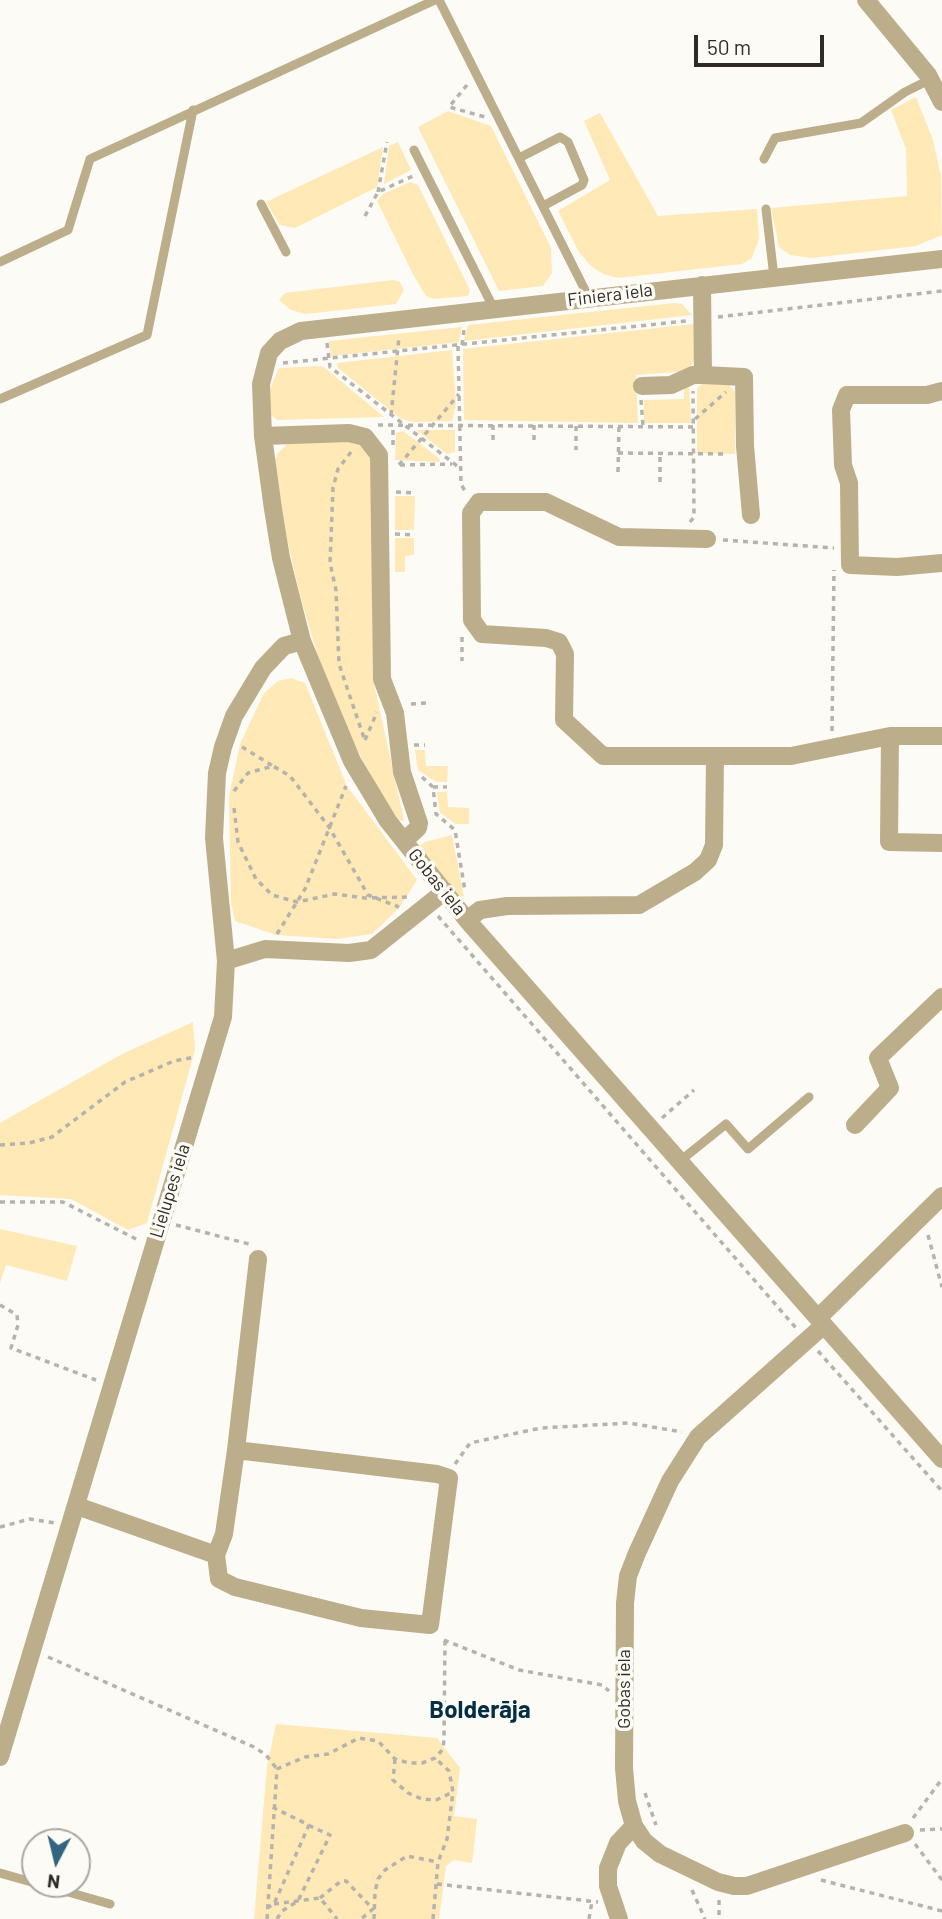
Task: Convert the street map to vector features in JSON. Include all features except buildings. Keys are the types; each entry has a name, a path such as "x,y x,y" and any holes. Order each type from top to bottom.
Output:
{"street":[{"path":"866,0 931,79 942,102"},
{"name":"Finiera iela","path":"280,341 301,331 325,327 942,259"},
{"path":"702,285 703,375"},
{"name":"Gobas iela","path":"280,341 264,365 261,384 263,436 281,558 302,641 355,766 388,821 444,891 471,916 680,1161 942,1459"},
{"path":"642,386 671,385 693,375 744,377 745,454 751,516"},
{"path":"942,391 927,395 847,396 841,411 843,465 849,483 842,565 897,567 942,563"},
{"path":"263,436 369,430 373,444 386,465 382,679 397,698 402,772 419,817 418,828 404,841"},
{"path":"707,539 619,537 546,502 479,502 474,507 472,620 475,629 494,636 546,638 559,642 565,654 564,720 603,757 791,756 890,736 942,736"},
{"name":"Lielupes iela","path":"0,1757 211,1055 226,994 226,961 214,838 218,773 226,737 234,716 263,668 284,646 302,641"},
{"path":"890,736 889,842 942,843"},
{"path":"471,916 507,906 639,905 695,872 708,860 713,845 715,757"},
{"path":"226,961 271,949 349,953 371,950 444,891"},
{"path":"855,1125 890,1088 878,1058 941,1001"},
{"path":"821,1321 942,1196"},
{"path":"236,1450 437,1474 449,1478 430,1625 361,1618 235,1587 219,1579 216,1555 224,1534 236,1450 254,1251"},
{"name":"Gobas iela","path":"821,1321 808,1339 698,1437 670,1481 628,1576 623,1704 627,1801 634,1826 644,1840 660,1854 718,1882 734,1886 747,1886 907,1832"},
{"path":"76,1506 216,1555"},
{"path":"616,1912 608,1886 608,1868 618,1843 634,1826"}],"lane":[{"path":"0,262 68,230 90,159 437,0 589,298"},
{"path":"764,159 769,144 775,138 861,123 905,92 931,79"},
{"path":"0,400 147,335 192,110"},
{"path":"519,158 559,137 568,142 584,180 582,185 543,206"},
{"path":"414,150 494,309"},
{"path":"261,204 286,252"},
{"path":"766,209 774,277"},
{"path":"680,1161 726,1124 748,1149 809,1097"},
{"path":"0,1873 21,1879"},
{"path":"91,1898 110,1903"}],"path":[{"path":"449,107 477,75"},
{"path":"443,105 500,122"},
{"path":"365,216 378,192 387,142"},
{"path":"378,192 424,170"},
{"path":"264,365 329,361 942,291"},
{"path":"391,415 401,319"},
{"path":"325,327 330,367 461,469"},
{"path":"458,346 461,484 474,507"},
{"path":"694,420 744,377"},
{"path":"642,386 643,426"},
{"path":"399,465 460,392"},
{"path":"365,741 339,664 336,590 330,563 333,488 338,469 369,430 405,425 694,427"},
{"path":"493,425 493,440"},
{"path":"534,425 534,440"},
{"path":"393,426 386,465 454,464"},
{"path":"576,426 576,450"},
{"path":"618,472 619,426"},
{"path":"618,453 745,454"},
{"path":"660,453 660,482"},
{"path":"392,502 392,492 415,493"},
{"path":"392,524 392,545"},
{"path":"392,534 414,535"},
{"path":"707,539 828,547 842,551 831,748"},
{"path":"271,949 297,902 378,710 397,698 410,706 426,703"},
{"path":"411,733 411,754"},
{"path":"226,737 290,776 329,827 351,870 374,898"},
{"path":"411,745 425,745"},
{"path":"232,794 248,773 273,766"},
{"path":"418,774 433,787 447,787"},
{"path":"433,787 436,814 455,830 471,916"},
{"path":"234,806 238,842 256,879 272,895 297,902 335,894 374,898 421,908"},
{"path":"374,898 408,897 421,908 942,1491"},
{"path":"0,1145 29,1143 52,1137 125,1082 174,1061 211,1055"},
{"path":"0,1202 63,1202 126,1235 153,1245"},
{"path":"922,1215 942,1287"},
{"path":"161,1221 254,1251"},
{"path":"0,1305 18,1315 11,1348 112,1387"},
{"path":"449,1478 470,1443 541,1427 629,1423 698,1437"},
{"path":"0,1527 30,1519 71,1525"},
{"path":"430,1625 445,1641 519,1670 602,1685 623,1704"},
{"path":"277,1769 305,1757 328,1754 359,1738 378,1741 395,1759 422,1763 435,1758 443,1749 444,1740 445,1641"},
{"path":"32,1651 254,1747 266,1755 277,1769 272,1807 267,1919"},
{"path":"433,1919 438,1862 447,1839 453,1792 449,1771 435,1758"},
{"path":"395,1759 393,1780 408,1793 422,1799 436,1800 453,1792"},
{"path":"942,1779 908,1824 907,1832 942,1880"},
{"path":"644,1790 660,1835"},
{"path":"272,1807 330,1835 298,1901 282,1911 277,1919"},
{"path":"274,1904 309,1825"},
{"path":"907,1832 942,1829"},
{"path":"374,1919 378,1879 394,1863 407,1856 438,1862"},
{"path":"682,1865 705,1919"},
{"path":"798,1868 810,1877 942,1911"},
{"path":"267,1908 274,1904 320,1898 341,1881 346,1881 373,1909"},
{"path":"437,1884 592,1901 616,1912"},
{"path":"320,1898 337,1919"},
{"path":"589,1919 592,1901"},
{"path":"361,1919 373,1909"}],"shaded area":[{"path":"916,97 933,140 941,176 942,235 916,246 812,258 790,255 779,247 771,208 907,196 906,149 891,110"},
{"path":"448,111 491,126 551,248 552,273 543,286 499,291 418,127"},
{"path":"600,113 658,216 757,209 759,239 752,258 742,264 618,278 603,274 591,266 579,252 558,211 610,180 584,121"},
{"path":"398,142 411,170 384,184 389,146"},
{"path":"383,147 377,187 295,228 280,225 266,202"},
{"path":"410,182 418,185 470,290 468,296 433,299 426,296 415,278 377,201 383,194"},
{"path":"393,280 400,282 404,290 396,304 305,314 291,310 279,300 285,293"},
{"path":"682,304 692,315 464,341 468,325"},
{"path":"694,324 695,359 688,371 636,375 638,423 464,420 463,349"},
{"path":"462,327 459,342 331,356 329,341"},
{"path":"452,350 456,404 452,421 414,422 401,419 338,368 337,363"},
{"path":"321,366 384,417 277,420 271,415 270,389 279,368"},
{"path":"702,383 729,385 735,392 735,454 697,453 697,389"},
{"path":"689,384 691,423 644,423 644,400 684,399 684,385"},
{"path":"416,430 455,430 455,452 447,454"},
{"path":"403,431 440,459 439,462 395,460 396,433"},
{"path":"292,440 352,441 365,447 371,456 373,679 404,821 398,820 391,812 354,744 321,667 287,539 274,462 278,453"},
{"path":"395,496 415,496 414,530 395,530"},
{"path":"395,538 414,538 414,555 405,556 405,572 395,572"},
{"path":"291,678 305,683 347,786 417,880 400,907 372,934 337,939 276,935 235,921 231,903 229,797 240,744 264,693 278,681"},
{"path":"415,750 425,750 426,766 448,766 447,782 436,782 418,770"},
{"path":"437,792 447,792 448,807 469,808 469,824 456,824 440,813"},
{"path":"452,835 464,897 458,895 418,847 425,842"},
{"path":"193,1022 195,1050 147,1223 128,1230 71,1199 0,1195 0,1123 122,1054"},
{"path":"0,1229 77,1246 67,1281 6,1265 0,1283"},
{"path":"276,1724 437,1738 460,1768 454,1816 477,1819 472,1863 454,1860 446,1866 439,1919 254,1919 267,1766"}],"district":[{"name":"Bolderāja","path":"480,1710"}]}
